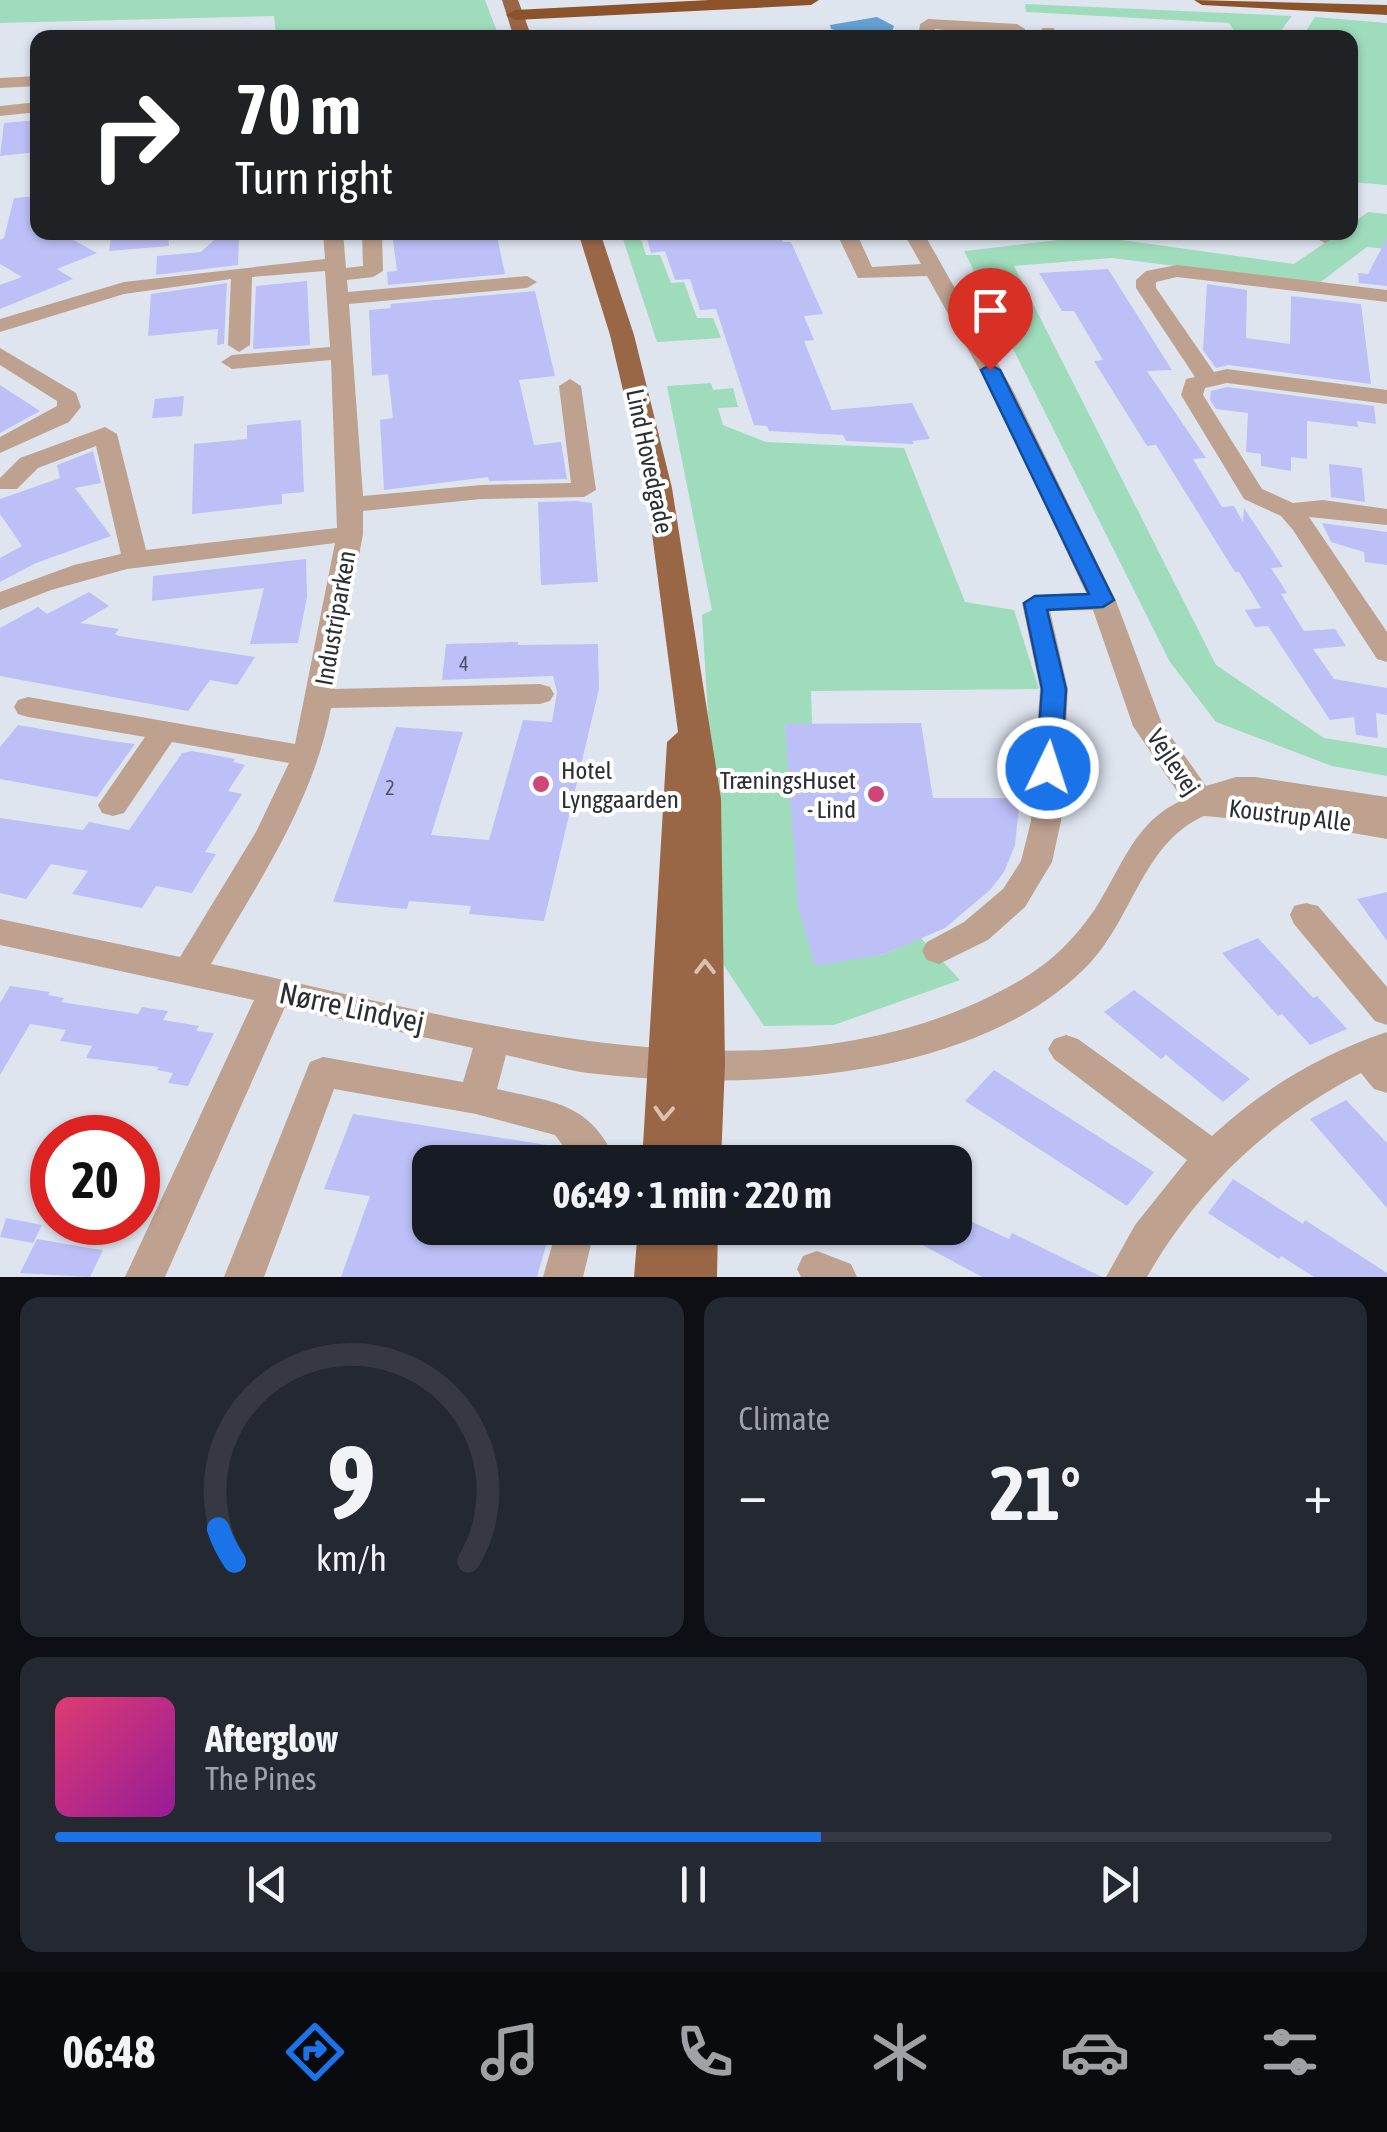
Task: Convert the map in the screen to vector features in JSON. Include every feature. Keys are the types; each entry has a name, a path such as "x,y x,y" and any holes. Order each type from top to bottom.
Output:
{"highway":[{"path":"512,8 811,0"},
{"path":"1202,0 1387,8"},
{"path":"1298,0 1387,8"}],"main road":[{"name":"Lind Hovedgade","path":"591,240 622,335 659,488 704,799 687,1064 666,1145"},
{"name":"Lind Hovedgade","path":"687,1064 699,1145"},
{"path":"656,1277 658,1245"},
{"path":"695,1277 697,1245"}],"street":[{"path":"972,30 1016,30"},
{"path":"0,84 30,82"},
{"path":"0,111 30,108"},
{"name":"Industriparken","path":"189,972 271,834 307,756 320,698 350,534 351,505 333,240"},
{"path":"335,280 373,271 372,240"},
{"path":"850,240 865,274 932,269"},
{"name":"Vejlevej","path":"687,1064 786,1062 873,1054 943,1034 1002,1008 1041,985 1086,948 1114,911 1150,839 1162,824 1203,805 1148,726 1103,600 1004,394 917,240"},
{"path":"1207,378 1146,288 1146,280 1153,274 1176,271 1387,296"},
{"path":"242,272 236,353 340,353"},
{"path":"0,326 54,302 105,289 242,272 335,280 527,282"},
{"path":"0,355 68,398 68,407 61,417 0,446"},
{"path":"1387,397 1227,376 1194,384 1192,395 1253,494 1290,511 1323,508 1387,517"},
{"path":"351,505 481,492 584,490 570,386"},
{"path":"8,484 29,463 105,434 136,558"},
{"path":"1290,511 1387,653"},
{"path":"0,602 44,582 136,558 350,534"},
{"path":"940,951 976,931 1014,898 1036,862 1046,821 1054,689 1035,603 1103,600"},
{"path":"320,698 540,694"},
{"path":"28,706 307,756"},
{"path":"113,805 165,731"},
{"name":"Koustrup Alle","path":"1203,805 1222,791 1245,788 1387,808"},
{"name":"Koustrup Alle","path":"1203,805 1306,814 1387,828"},
{"path":"1306,915 1387,1011"},
{"name":"Nørre Lindvej","path":"0,932 586,1058 687,1064"},
{"path":"144,1277 275,991"},
{"path":"476,1100 494,1037"},
{"path":"1066,1049 1211,1157"},
{"path":"1126,1277 1144,1243 1211,1157 1294,1090 1380,1059"},
{"path":"244,1277 322,1072 476,1100 567,1122 586,1145"},
{"path":"564,1277 572,1245"}],"green space":[{"path":"0,0 485,0 496,30 275,30 274,16 0,23"},
{"path":"1025,4 1292,16 1281,30 1234,30 1229,23 1026,12"},
{"path":"1315,17 1387,23 1387,185 1358,183 1358,30 1307,30"},
{"path":"1368,212 1387,214 1387,249 1367,247 1318,284 1112,258 1014,266 1216,665 1324,738 1387,748 1387,776 1332,766 1216,722 1170,662 964,251 1059,240 1122,240 1294,264 1329,240 1358,240 1358,219"},
{"path":"623,240 641,240 646,255 660,255 671,283 684,282 697,318 713,318 721,338 657,342"},
{"path":"711,383 713,390 733,388 738,407 718,408 723,425 766,442 904,448 965,602 1014,610 1039,689 811,691 812,724 785,724 815,965 885,954 921,938 960,980 834,1025 764,1026 723,964 702,615 712,610 667,386"}],"water":[{"path":"877,17 894,26 893,30 835,30 830,25"}],"building":[{"path":"30,121 30,153 0,156 4,123"},
{"path":"30,197 30,240 73,240 97,253 57,269 73,279 0,309 0,285 22,277 0,264 0,240 4,238 14,198"},
{"path":"1387,238 1387,286 1359,283 1358,273 1368,274"},
{"path":"111,240 169,240 169,246 109,251"},
{"path":"214,240 239,240 238,265 156,275 157,256 201,252"},
{"path":"393,240 498,240 505,274 388,285 387,272 397,271"},
{"path":"647,240 791,242 823,314 804,316 814,340 804,341 832,410 912,403 930,439 912,441 914,444 846,441 843,435 769,431 767,426 754,425 716,309 700,310 690,279 675,280 665,251 651,253"},
{"path":"1108,269 1172,370 1147,371 1206,458 1193,459 1222,507 1234,506 1243,522 1244,508 1283,567 1271,568 1287,593 1281,594 1304,631 1335,629 1346,646 1313,649 1334,679 1387,688 1387,715 1376,713 1378,738 1356,735 1354,717 1330,720 1268,626 1255,627 1245,610 1261,608 1156,445 1147,446 1094,361 1103,360 1074,311 1062,311 1039,273"},
{"path":"307,281 310,345 253,349 256,286"},
{"path":"227,283 224,344 217,345 218,329 148,336 151,294"},
{"path":"1207,284 1247,290 1246,338 1290,344 1291,296 1361,304 1371,384 1228,365 1216,368 1203,350"},
{"path":"535,291 555,376 519,380 534,445 561,442 567,479 489,481 488,477 384,490 380,420 393,418 388,374 372,376 369,310 391,308 390,304"},
{"path":"0,385 40,411 0,433"},
{"path":"1227,387 1374,406 1376,424 1357,421 1358,427 1307,421 1307,459 1291,457 1291,471 1261,466 1261,454 1246,452 1248,413 1216,409 1210,400 1211,391"},
{"path":"184,396 182,416 152,418 155,399"},
{"path":"301,420 304,492 282,494 282,504 192,514 194,444 247,439 247,425"},
{"path":"93,451 101,483 75,488 111,536 36,563 0,582 0,558 22,546 0,514 0,499 60,478 57,465"},
{"path":"1329,464 1362,468 1365,502 1331,497"},
{"path":"538,502 592,503 598,582 541,585"},
{"path":"1322,523 1387,532 1387,565 1365,562 1364,552 1331,542"},
{"path":"306,559 307,597 298,643 250,644 264,588 152,601 153,576"},
{"path":"89,592 109,606 80,623 119,629 115,634 119,636 255,657 237,685 210,680 188,711 0,676 0,628 38,607 47,614"},
{"name":"Hotel Lynggaarden","path":"446,644 598,644 599,689 544,921 469,914 471,906 409,901 407,909 333,902 396,727 463,732 431,835 489,840 523,720 552,722 557,692 553,676 442,680"},
{"path":"921,723 933,798 1020,798 1015,845 1004,872 990,890 945,928 885,954 815,966 798,907 785,724"},
{"path":"18,725 135,744 97,797 0,779 0,747"},
{"path":"192,751 235,759 233,762 245,765 228,791 242,794 205,852 216,854 192,893 156,886 142,908 72,894 88,871 51,864 26,899 0,893 0,818 83,830 89,822 129,830 182,753"},
{"path":"1387,892 1387,941 1357,899"},
{"path":"1258,938 1347,1029 1310,1045 1282,1014 1278,1016 1222,953"},
{"path":"10,986 50,992 48,995 64,998 61,1002 138,1014 142,1007 168,1011 163,1020 199,1026 196,1031 214,1033 188,1086 168,1083 173,1073 157,1070 159,1067 86,1058 92,1046 60,1041 66,1030 30,1024 0,1075 0,1003"},
{"path":"1134,990 1250,1079 1223,1102 1166,1055 1161,1059 1104,1012"},
{"path":"994,1070 1154,1172 1127,1206 965,1101"},
{"path":"1346,1100 1387,1143 1387,1208 1310,1119"},
{"path":"353,1114 547,1145 412,1145 412,1245 546,1245 537,1277 341,1277 370,1196 324,1189"},
{"path":"1233,1179 1303,1224 1305,1220 1387,1273 1387,1277 1314,1277 1281,1256 1279,1259 1208,1213"},
{"path":"6,1218 30,1223 30,1242 0,1237"},
{"path":"972,1222 1009,1239 1012,1233 1102,1277 982,1277 923,1245 972,1245"},
{"path":"34,1245 103,1250 90,1277 20,1273"}],"place":[{"name":"Hotel Lynggaarden","path":"541,784"},
{"name":"TræningsHuset - Lind","path":"876,794"}],"route":[{"path":"990,370 1103,600 1035,603 1054,689 1048,768"}]}
